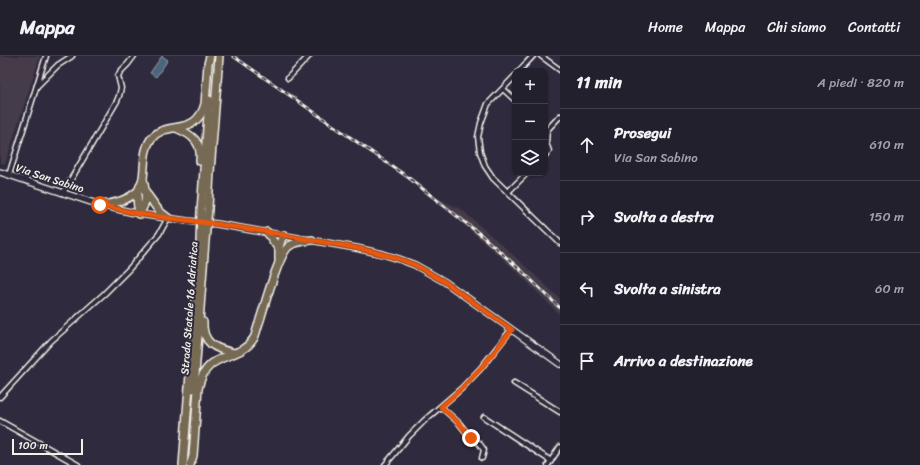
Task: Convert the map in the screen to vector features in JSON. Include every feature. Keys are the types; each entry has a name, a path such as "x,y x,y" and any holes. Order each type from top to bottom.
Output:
{"highway":[{"path":"139,214 137,196 143,179 146,149 152,138 159,132 192,123 200,116 205,104 208,64 211,56"},
{"name":"Strada Statale 16 Adriatica","path":"189,465 205,210 211,56"},
{"name":"Strada Statale 16 Adriatica","path":"205,210 210,172 219,56"},
{"path":"176,128 192,136 200,149 201,157 198,193 205,210"},
{"path":"139,214 145,205 146,193 143,179"},
{"path":"100,205 121,202 131,197 138,191"},
{"path":"146,193 160,211 168,218"},
{"path":"267,232 278,248"},
{"path":"279,261 278,248 280,240 284,235 287,242 287,248"},
{"path":"189,465 193,456 198,389 199,381 202,375 220,358 244,349 254,338 279,261 287,248 293,244 312,240"},
{"path":"203,244 207,261 203,331 208,342 214,347 234,353"},
{"name":"Strada Statale 16 Adriatica","path":"183,465 203,244"}],"street":[{"path":"9,175 46,56"},
{"path":"37,86 58,65 72,56"},
{"path":"63,193 117,101 121,88 118,76 134,56"},
{"path":"288,78 309,56"},
{"path":"522,68 533,56"},
{"path":"541,56 560,70"},
{"path":"512,79 488,104 478,137 480,152 493,178 560,243"},
{"path":"503,89 512,97"},
{"path":"548,127 560,116"},
{"name":"Via San Sabino","path":"0,172 100,205 139,214 267,232 356,248 399,259 415,265 445,282 560,364"},
{"path":"508,192 524,176"},
{"path":"0,397 52,341 129,269 159,234 168,218"},
{"path":"386,465 409,436 462,388 481,368 512,330"},
{"path":"514,383 560,412"},
{"path":"441,407 459,423 471,438 479,443 484,450 482,458"},
{"path":"484,417 551,461"},
{"path":"0,421 78,465"},
{"path":"548,465 560,447"}],"shaded area":[{"path":"0,56 40,56 5,164 0,163"},
{"path":"436,197 462,210 554,293 560,299 560,315 514,269 455,217"}],"water":[{"path":"162,56 168,60 156,77 150,73"}],"railway":[{"path":"233,56 409,178 481,235 523,272 560,308"}],"route":[{"path":"100,205 139,214 216,224 383,254 415,265 445,282 512,330 481,368 441,407 459,423 471,438"}]}
